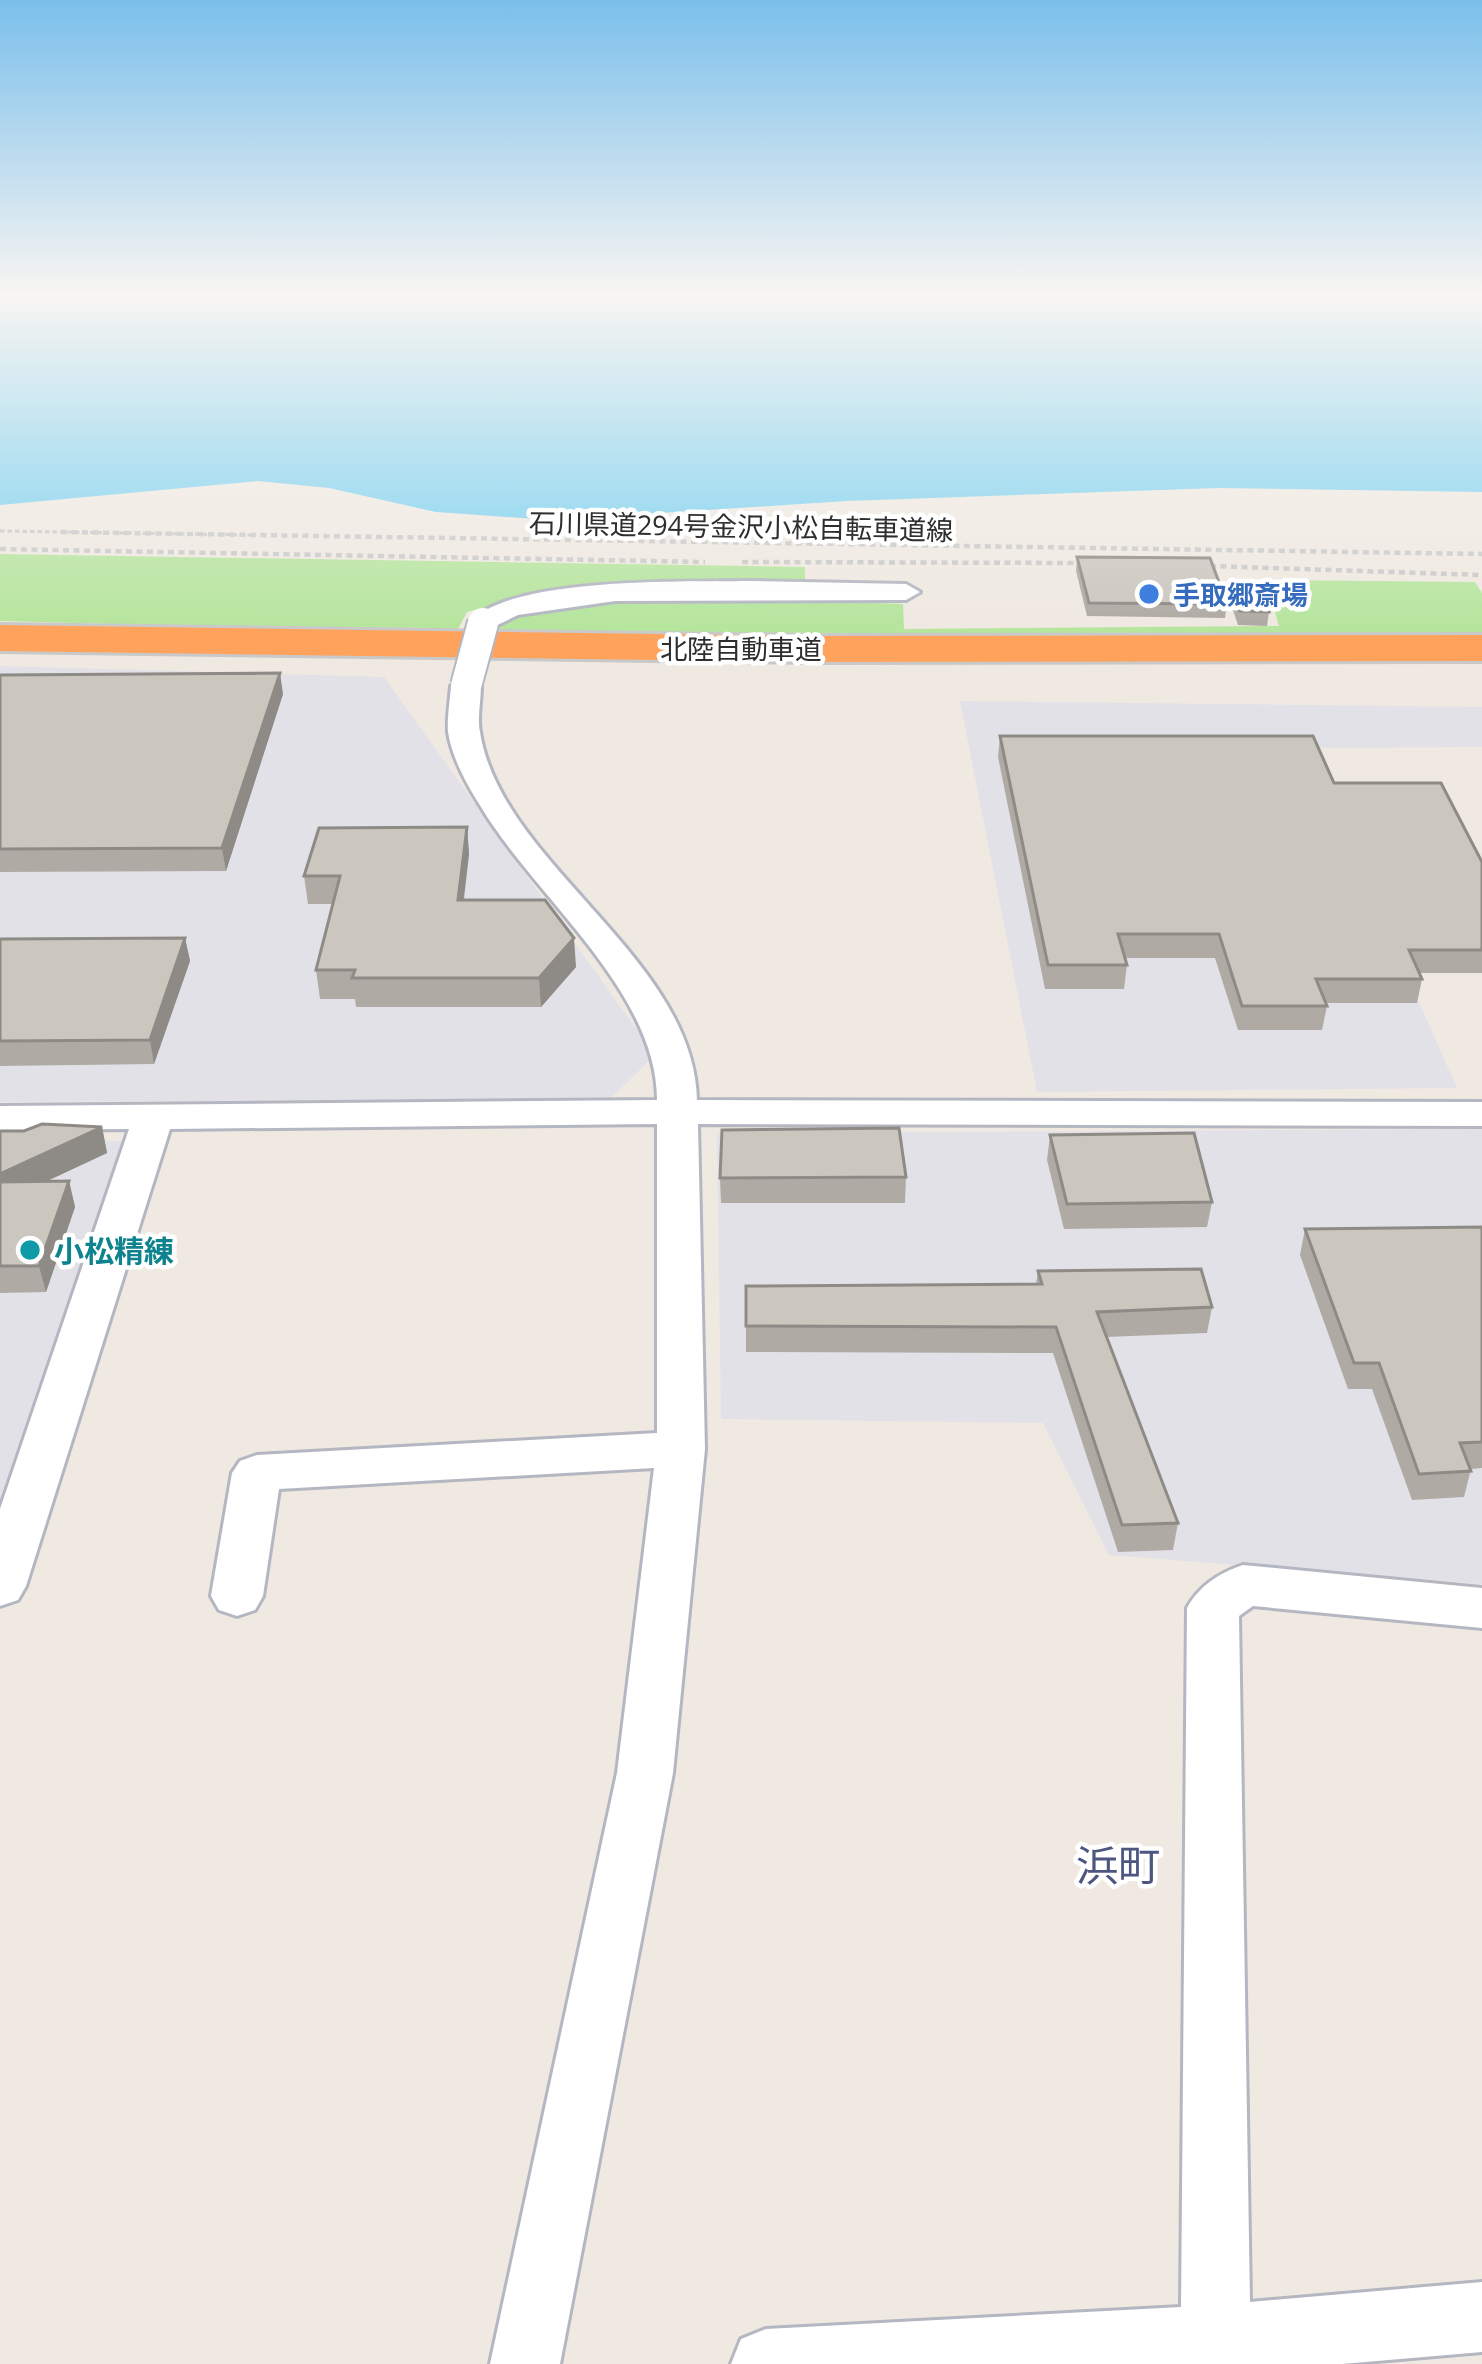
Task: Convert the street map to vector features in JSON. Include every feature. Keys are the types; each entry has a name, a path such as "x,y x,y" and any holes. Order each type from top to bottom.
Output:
{"highway":[{"name":"北陸自動車道","path":"0,638 810,649 1482,648"},
{"name":"北陸自動車道","path":"0,656 846,665 1482,665"}],"street":[{"path":"817,560 824,592"},
{"path":"525,2364 645,1773 681,1449 677,1070 670,1039 584,918 502,816 476,772 462,734 466,686 483,623 491,613 515,604 678,591 906,592"},
{"path":"0,1118 677,1112 1482,1114"},
{"path":"0,1586 153,1117"},
{"path":"237,1596 257,1473 681,1449"},
{"path":"1216,2352 1213,1608 1243,1585 1482,1608"},
{"path":"766,2364 1216,2352 1482,2317"}],"path":[{"name":"石川県道294号金沢小松自転車道線","path":"0,531 1482,554"},
{"path":"0,549 725,563 1102,564"},
{"path":"1193,566 1482,575"}],"shaded area":[{"path":"0,666 384,677 655,1055 610,1099 0,1102"},
{"path":"960,701 1482,707 1482,747 1306,748 1457,1088 1037,1092"},
{"path":"1482,1129 1482,1584 1109,1555 1043,1423 721,1419 717,1133"},
{"path":"0,1140 127,1141 0,1541"}],"green space":[{"path":"0,554 805,567 805,587 523,597 467,612 456,633 0,621"},
{"path":"1266,580 1475,582 1482,593 1482,633 493,634 495,622 509,612 677,595 903,604 904,629 1279,626"}],"water":[{"path":"0,406 1482,406 1482,492 1218,488 847,501 551,520 436,512 329,488 258,481 0,505"}],"building":[{"name":"手取郷斎場","path":"1077,557 1210,558 1227,604 1089,603"},
{"path":"1232,588 1260,588 1269,612 1240,611"},
{"path":"280,673 222,848 0,849 0,675"},
{"path":"1000,736 1313,736 1334,783 1441,783 1482,862 1482,950 1409,950 1422,979 1316,979 1327,1006 1242,1006 1219,934 1118,934 1127,965 1048,965"},
{"path":"467,827 458,900 545,900 574,938 539,978 352,978 355,970 316,970 340,876 304,876 319,828"},
{"path":"185,938 150,1040 0,1041 0,939"},
{"path":"42,1124 102,1127 0,1174 0,1131 24,1131"},
{"path":"899,1128 906,1177 720,1178 722,1130"},
{"path":"1194,1133 1212,1202 1067,1204 1050,1135"},
{"path":"69,1181 39,1266 0,1266 0,1182"},
{"path":"1482,1227 1482,1442 1460,1443 1471,1471 1419,1474 1379,1363 1354,1363 1305,1229"},
{"path":"1201,1269 1212,1307 1097,1312 1178,1523 1122,1525 1056,1327 746,1326 746,1286 1042,1284 1038,1271"}],"place":[{"name":"手取郷斎場","path":"1149,594"},
{"name":"小松精練","path":"30,1250"}],"district":[{"name":"浜町","path":"1118,1864"}]}
